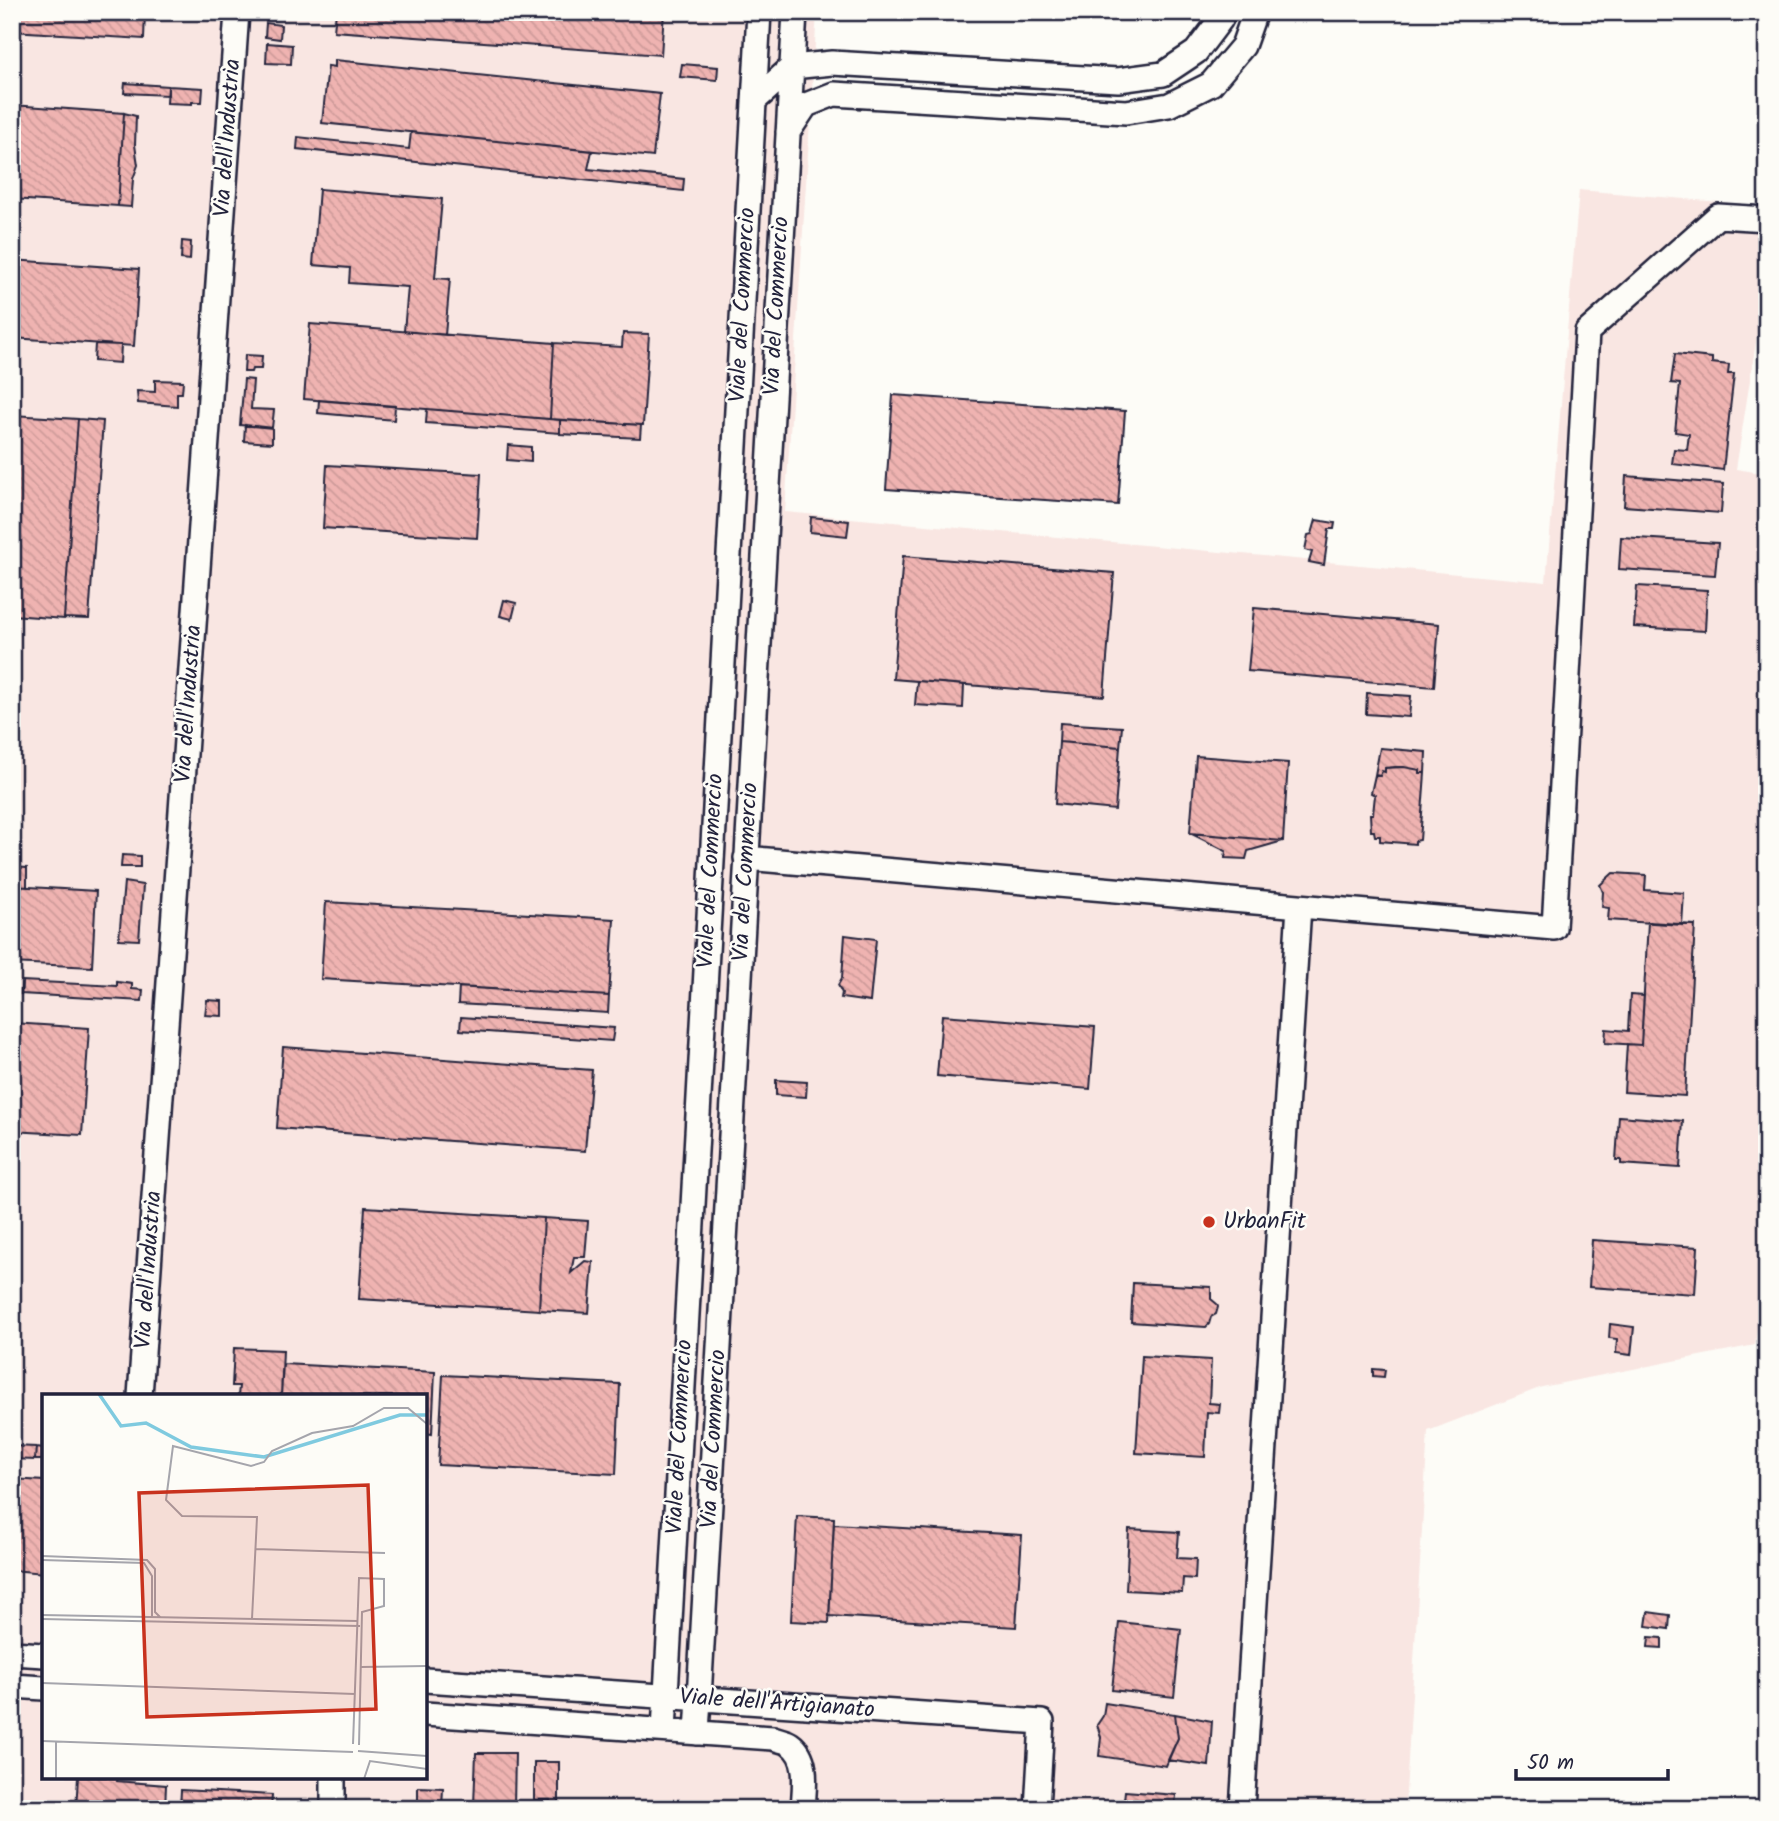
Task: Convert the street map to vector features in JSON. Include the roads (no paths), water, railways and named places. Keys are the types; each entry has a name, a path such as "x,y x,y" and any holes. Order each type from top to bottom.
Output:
{"street":[{"name":"Via dell'Industria","path":"140,1394 237,12"},
{"name":"Viale del Commercio","path":"664,1730 759,12"},
{"name":"Via del Commercio","path":"697,1733 795,12"},
{"path":"754,101 792,67 832,63 1118,80 1163,74 1196,52 1221,19 1222,12"},
{"path":"787,135 806,106 834,94 1126,112 1169,105 1211,84 1243,46 1255,12"},
{"path":"747,858 1554,928 1587,332 1718,216 1767,219"},
{"path":"1242,1809 1300,906"},
{"path":"12,1653 42,1655"},
{"name":"Viale dell'Artigianato","path":"427,1681 1042,1722 1037,1809"},
{"path":"12,1686 42,1688"},
{"name":"Viale dell'Artigianato","path":"427,1714 774,1738 790,1744 800,1756 805,1774 803,1809"},
{"path":"333,1779 333,1809"}],"place":[{"name":"UrbanFit","path":"1209,1222"}]}
